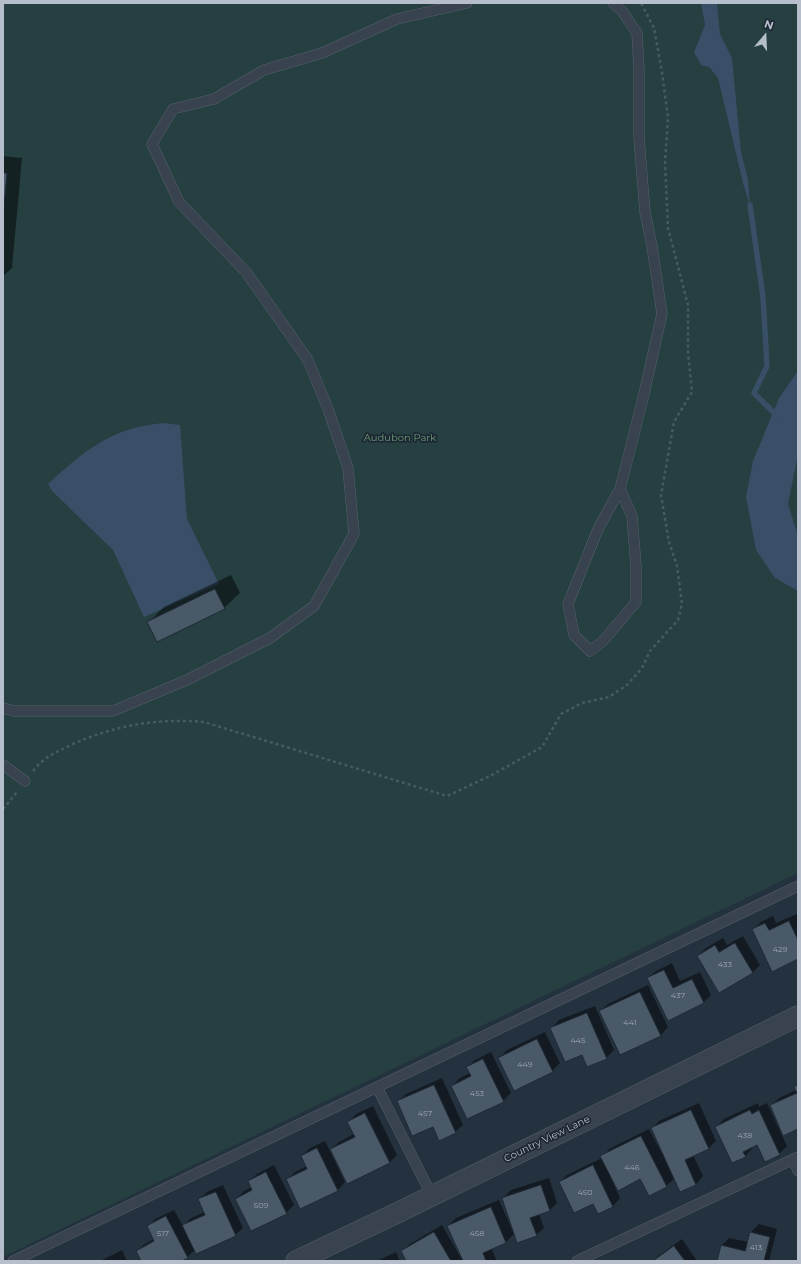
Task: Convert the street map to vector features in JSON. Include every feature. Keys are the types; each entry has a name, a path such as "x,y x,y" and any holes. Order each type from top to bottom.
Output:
{"street":[{"name":"Country View Lane","path":"296,1261 432,1196 798,1016"}],"lane":[{"path":"3,708 14,711 113,711 189,679 270,638 314,606 354,534 348,468 308,360 246,272 179,202 152,144 173,109 214,99 264,70 322,53 397,19 467,3"},
{"path":"613,3 622,11 637,33 639,70 639,138 645,212 652,246 662,314 620,489 598,529 568,604 574,635 590,651 603,641 636,602 636,566 632,516 620,489"},
{"path":"3,765 26,781"},
{"path":"13,1261 798,886"},
{"path":"377,1087 432,1196"},
{"path":"577,1261 795,1158 798,1171"}],"path":[{"path":"3,809 44,758 105,731 152,722 176,720 204,722 447,796 490,776 542,747 562,714 582,703 609,697 627,685 642,668 650,651 678,620 682,604 677,566 668,542 661,495 674,422 692,392 688,352 688,305 668,228 665,162 668,118 662,72 654,28 641,3"}],"green space":[{"name":"Audubon Park","path":"3,3 798,3 798,873 3,1257"}],"water":[{"path":"701,3 717,3 720,34 732,58 741,152 748,180 750,205 744,187 718,78 709,67 701,65 694,52 705,25"},
{"path":"798,371 798,455 788,504 798,536 798,591 775,578 756,550 746,497 753,461 779,398"},
{"path":"163,423 180,425 187,519 219,584 144,617 113,550 52,491 48,484 74,461 100,443 128,430"}],"building":[{"path":"3,173 7,173 3,217"},
{"path":"215,589 225,609 157,642 147,622"},
{"path":"789,921 798,940 798,959 772,972 752,929 765,923 769,930"},
{"path":"735,943 753,973 719,993 697,956 715,945 719,952"},
{"path":"664,970 673,988 692,979 704,1003 668,1021 647,978"},
{"path":"640,992 661,1036 620,1055 599,1011"},
{"path":"587,1013 607,1059 587,1067 582,1055 565,1062 550,1028"},
{"path":"537,1039 553,1072 514,1091 498,1058"},
{"path":"483,1059 504,1102 467,1119 451,1086 471,1076 466,1067"},
{"path":"434,1085 456,1133 439,1141 433,1127 412,1136 397,1101"},
{"path":"798,1085 798,1129 783,1136 770,1105 797,1093 794,1087"},
{"path":"691,1110 709,1149 685,1160 696,1185 680,1192 651,1128"},
{"path":"750,1110 752,1114 759,1110 780,1155 765,1162 757,1145 743,1152 746,1157 732,1163 715,1127"},
{"path":"365,1113 390,1163 347,1184 330,1149 355,1137 347,1122"},
{"path":"641,1136 667,1187 649,1196 640,1179 618,1191 600,1156"},
{"path":"317,1148 338,1191 300,1209 286,1179 307,1169 301,1156"},
{"path":"593,1165 613,1207 598,1214 593,1204 574,1213 559,1182"},
{"path":"266,1172 287,1214 251,1231 235,1199 252,1190 248,1181"},
{"path":"541,1185 550,1211 530,1218 537,1236 517,1243 502,1198"},
{"path":"216,1192 236,1236 196,1254 182,1225 205,1215 198,1199"},
{"path":"491,1207 506,1243 483,1253 486,1261 463,1261 447,1226"},
{"path":"166,1216 188,1258 182,1261 141,1261 136,1251 154,1241 147,1226"},
{"path":"434,1232 451,1261 406,1261 401,1251"},
{"path":"750,1232 770,1237 764,1261 717,1261 721,1245 745,1251"},
{"path":"674,1246 685,1261 653,1261"}],"waterway":[{"path":"750,205 763,297 767,366 754,393 778,417"}]}
